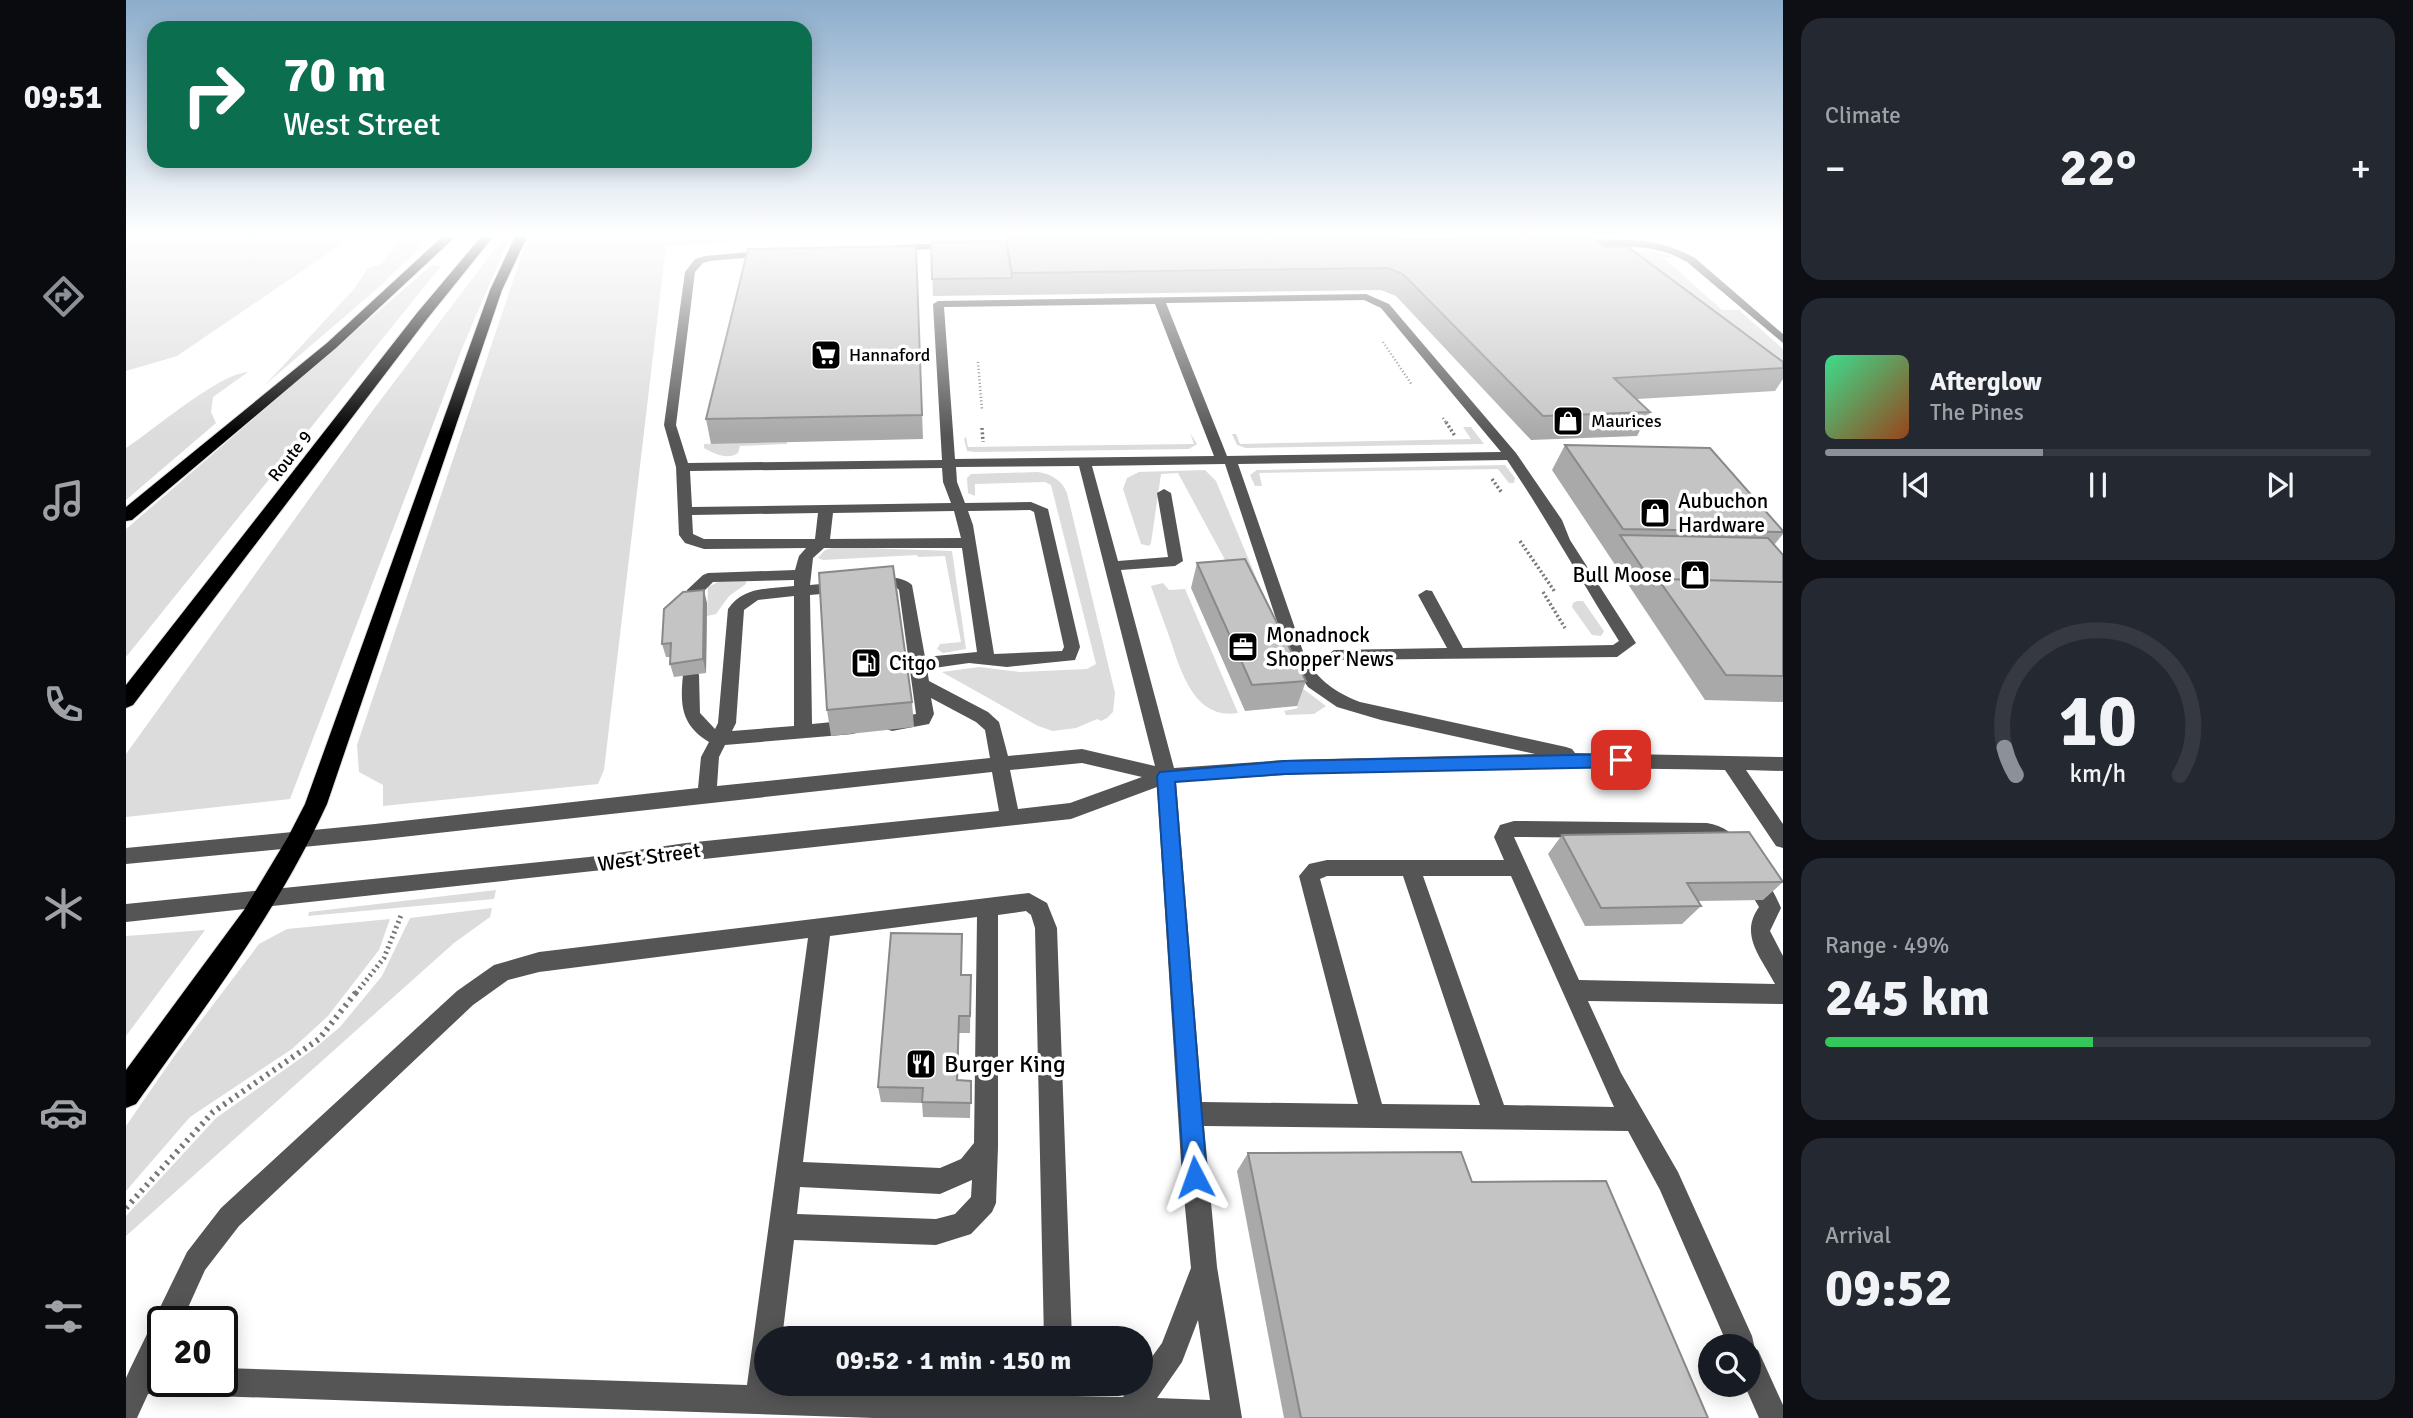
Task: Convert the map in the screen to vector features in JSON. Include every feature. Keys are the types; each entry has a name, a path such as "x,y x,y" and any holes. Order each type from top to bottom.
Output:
{"highway":[{"path":"126,516 288,383 379,303"},
{"name":"Route 9","path":"126,701 433,303"},
{"path":"126,1094 270,896 301,838 316,804 491,303"}],"street":[{"path":"686,303 670,425 683,467 686,535 696,542 968,543"},
{"path":"984,303 938,304 951,488 968,543 986,658"},
{"path":"1160,303 1226,459 1298,661 1309,680 1328,696 1371,712 1594,760"},
{"path":"1334,656 1617,651 1626,647 1627,639 1563,540 1555,520 1511,456 1381,303"},
{"path":"1740,303 1783,340"},
{"path":"683,467 1511,456"},
{"path":"238,1383 760,1399 1060,1396 1131,1411 1226,1416 1204,1267 1166,776 1084,461"},
{"path":"1113,566 1168,563 1176,559 1164,493"},
{"path":"684,511 1038,506 1041,509 1072,647 1069,656 1007,661 969,657 918,664"},
{"path":"803,732 802,583 806,556 822,542 826,509"},
{"path":"691,675 689,712 698,726 719,739 923,719 907,589 901,583 802,583 720,576 708,578 695,590 694,604"},
{"path":"707,795 710,757 727,723 736,609 744,600 755,595 802,583"},
{"path":"1426,595 1458,654"},
{"path":"920,684 988,721 995,732 1010,817"},
{"name":"West Street","path":"126,856 389,831 1001,763 1082,757 1166,776"},
{"name":"West Street","path":"126,913 1071,811 1166,776 1285,768 1594,760 1783,764"},
{"path":"1730,762 1783,840"},
{"path":"1737,1334 1669,1181 1613,1081 1503,837 1507,831 1514,829 1717,833 1731,846 1771,908 1762,919 1760,935 1783,977"},
{"path":"1373,1116 1309,876 1316,870 1327,868 1517,868"},
{"path":"1410,868 1496,1118"},
{"path":"175,1306 196,1261 230,1217 465,998 502,972 539,962 1029,902 1040,909 1046,928 1058,1326"},
{"path":"782,1227 936,1232 962,1225 983,1203 988,908"},
{"path":"770,1326 820,928"},
{"path":"1573,990 1783,994"},
{"path":"1191,1114 1634,1119"},
{"path":"788,1174 940,1181 970,1168 986,1147"},
{"path":"1131,1411 1172,1352 1204,1267"},
{"path":"126,1409 147,1385"},
{"path":"1761,1389 1774,1418"}],"path":[{"path":"1391,354 1412,385"},
{"path":"978,362 982,410"},
{"path":"1443,418 1457,440"},
{"path":"982,428 984,447"},
{"path":"1491,477 1502,493"},
{"path":"1520,541 1555,592"},
{"path":"1543,592 1581,652"},
{"path":"126,1208 213,1112 319,1039 384,958 402,914"}],"shaded area":[{"path":"126,303 255,303 177,356 126,371"},
{"path":"341,303 360,303 265,385"},
{"path":"388,303 411,303 126,657 126,529"},
{"path":"454,303 481,303 290,799 126,817 126,754 373,410"},
{"path":"505,303 659,303 604,770 598,784 383,806 383,785 359,772 357,745"},
{"path":"1699,303 1714,303 1722,310 1739,310 1783,349 1783,367"},
{"path":"248,372 213,397 211,412 216,423 126,500 126,448 220,382"},
{"path":"1463,427 1471,427 1484,444 1246,448 1237,445 1232,434 1236,434 1240,444 1471,439"},
{"path":"1190,433 1197,444 1189,449 975,452 967,451 964,439 966,437 968,447 1194,444"},
{"path":"787,442 740,446 738,453 730,456 704,448 704,444"},
{"path":"1505,465 1515,478 1514,483 1509,483 1498,469 1259,473 1262,486 1255,486 1250,475 1257,470"},
{"path":"1205,470 1216,481 1302,688 1326,706 1314,714 1286,715 1284,711 1298,708 1238,584 1178,473 1161,474 1151,543 1149,546 1141,544 1123,489 1127,478 1139,472"},
{"path":"1038,472 1056,478 1067,493 1115,693 1113,712 1107,718 1101,721 1097,719 1076,728 1053,731 1038,726 942,672 979,667 1020,672 1087,669 1096,664 1051,485 1045,482 975,484 975,496 968,493 967,478 971,474"},
{"path":"836,547 952,551 966,649 943,653 937,649 940,644 961,642 945,556 818,558 825,550"},
{"path":"720,581 746,581 746,584 729,596 716,614 707,616 708,587"},
{"path":"1163,583 1169,590 1185,589 1238,713 1223,713 1210,709 1192,691 1179,665 1151,586"},
{"path":"1577,601 1583,601 1604,631 1601,636 1592,635 1572,607"},
{"path":"496,890 494,899 308,916 309,912"},
{"path":"492,908 490,917 454,943 126,1236 126,1216 216,1118 315,1048 340,1027 382,976 410,918"},
{"path":"390,919 379,950 328,1016 292,1049 190,1117 126,1191 126,1126 175,1055 259,944 287,929"},
{"path":"205,930 126,1036 126,936"}],"building":[{"name":"Hannaford","path":"735,303 918,303 922,415 706,419"},
{"path":"1432,303 1704,303 1783,362 1783,368 1614,378 1650,412 1543,416"},
{"path":"1565,445 1710,448 1783,532 1623,529"},
{"path":"1620,535 1768,538 1783,555 1783,582 1658,579 1654,585"},
{"path":"1245,559 1306,681 1252,685 1197,563"},
{"name":"Citgo","path":"893,566 912,702 827,710 819,573"},
{"path":"1658,579 1783,582 1783,676 1726,675"},
{"path":"704,590 703,659 670,664 671,643 662,644 664,609 683,592"},
{"path":"1749,832 1783,882 1687,883 1701,906 1601,908 1562,835"},
{"name":"Burger King","path":"891,933 962,934 961,975 971,975 970,1016 959,1016 957,1080 971,1081 971,1103 922,1102 923,1088 878,1087"},
{"path":"1461,1152 1472,1182 1606,1181 1708,1418 1301,1418 1248,1153"}],"place":[{"name":"Hannaford","path":"826,355"},
{"name":"Maurices","path":"1568,421"},
{"name":"Aubuchon Hardware","path":"1655,513"},
{"name":"Bull Moose","path":"1695,575"},
{"name":"Monadnock Shopper News","path":"1243,647"},
{"name":"Citgo","path":"866,663"},
{"name":"Burger King","path":"921,1064"}],"route":[{"path":"1195,1177 1166,776 1285,768 1621,760"}]}
